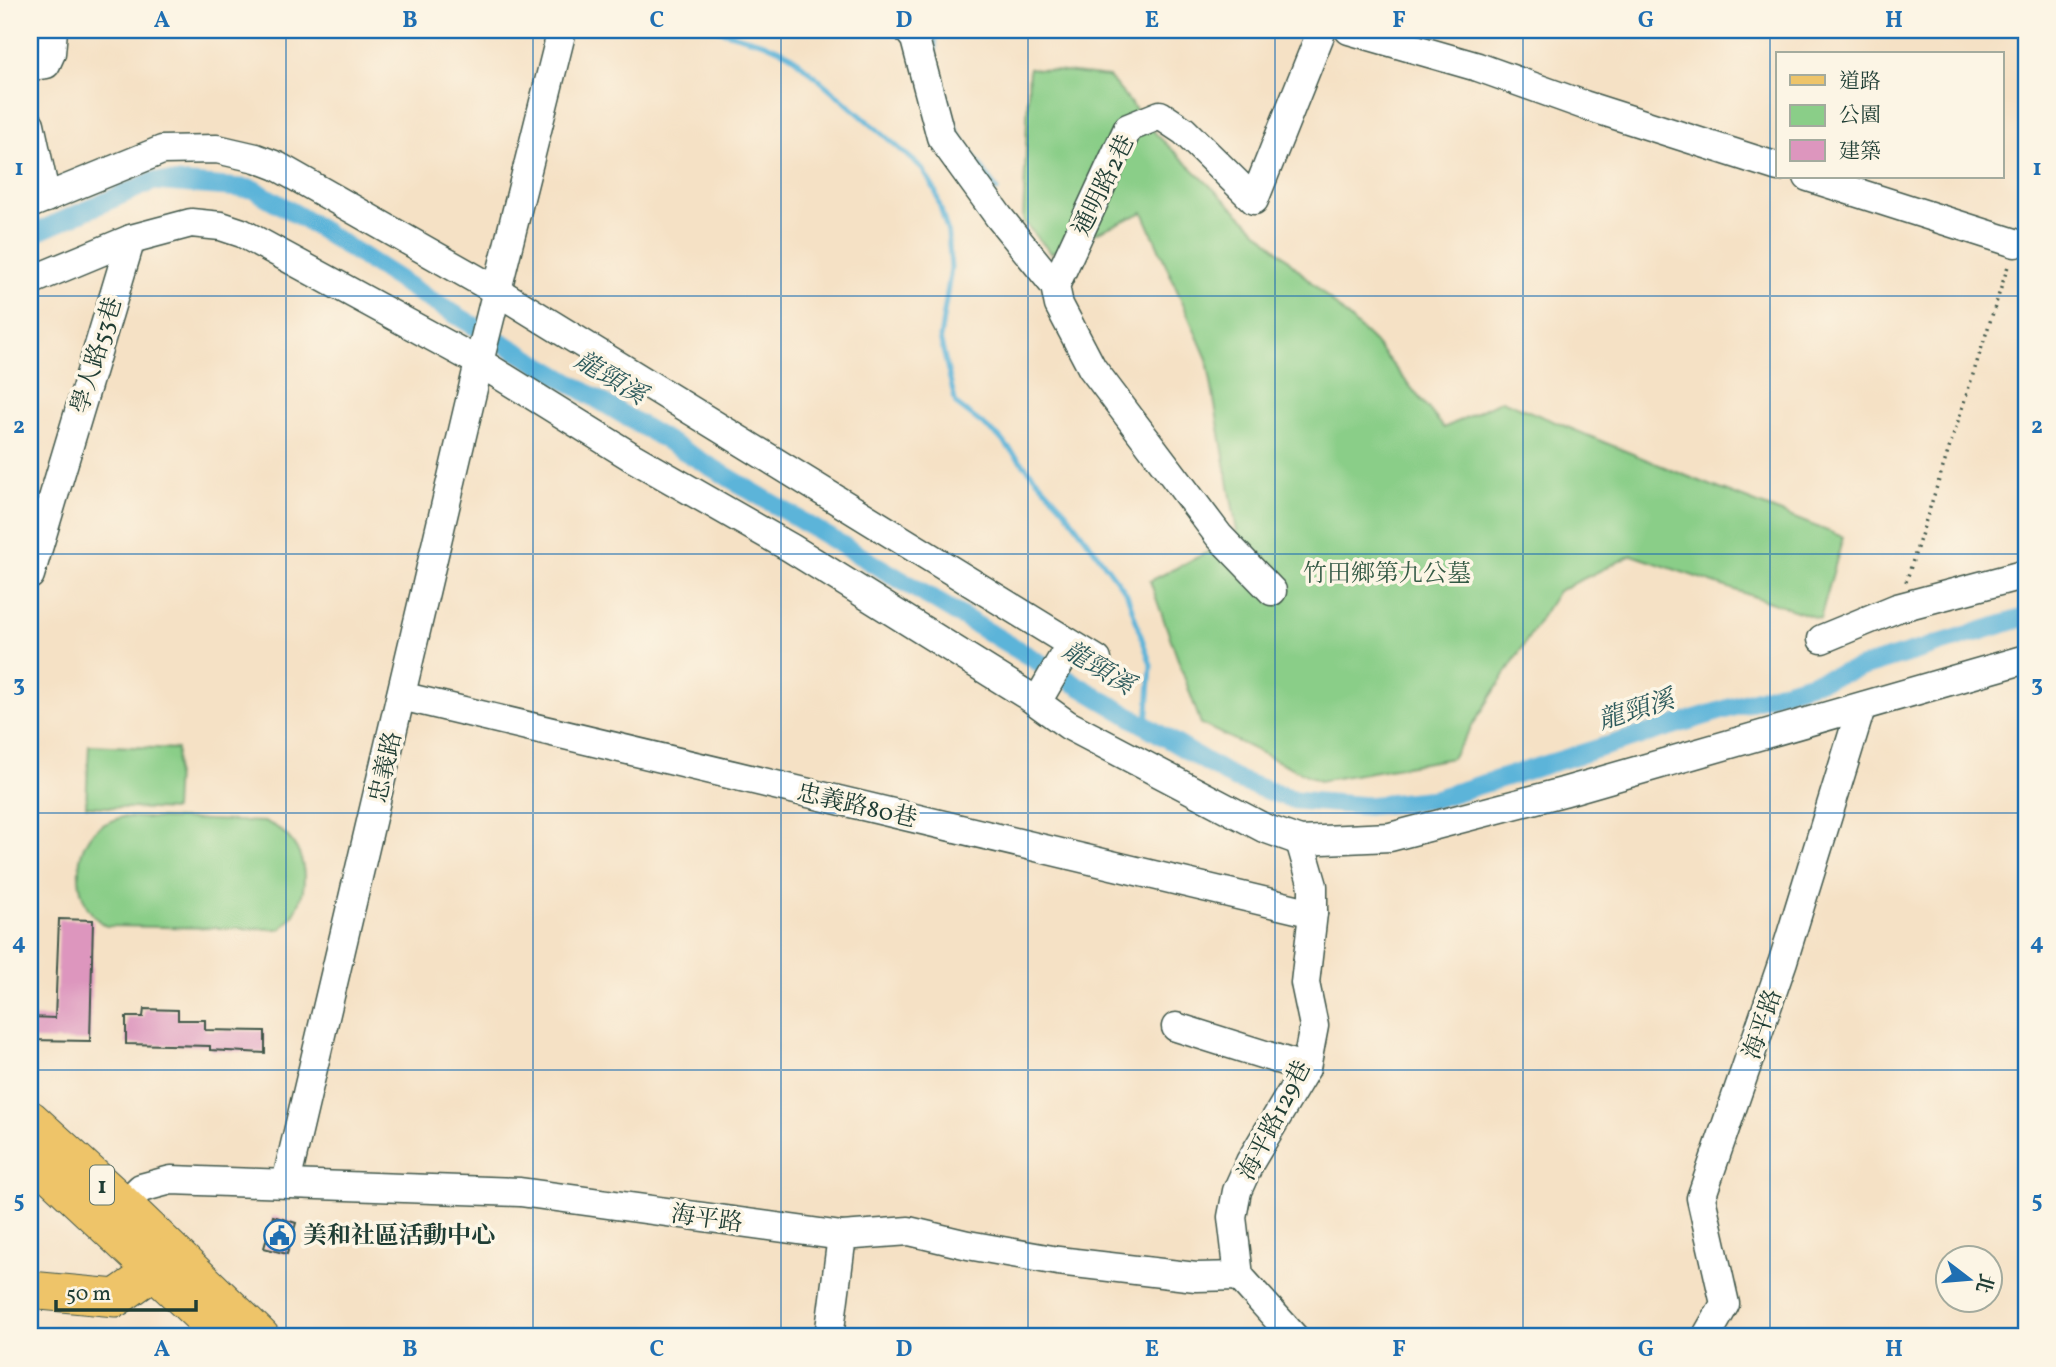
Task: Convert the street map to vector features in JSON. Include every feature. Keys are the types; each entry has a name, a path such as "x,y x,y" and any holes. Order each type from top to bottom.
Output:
{"main road":[{"name":"1","path":"30,1119 114,1214 164,1262 261,1337"},
{"name":"1","path":"30,1155 114,1214"},
{"name":"1","path":"164,1262 224,1337"},
{"path":"30,1290 116,1298 164,1262"}],"street":[{"path":"30,66 46,64 51,53 52,30"},
{"name":"忠義路","path":"286,1183 480,356 562,30"},
{"path":"908,30 915,39 941,137 999,217 1055,286 1059,305 1092,368 1219,536 1272,591"},
{"name":"通明路2巷","path":"1055,286 1128,128 1160,115 1184,131 1254,200 1322,30"},
{"path":"1349,30 1478,67 1584,105 1776,166"},
{"path":"30,124 38,201 162,150 199,148 235,152 277,166 1097,660"},
{"path":"1811,178 2015,243"},
{"path":"30,281 131,239 191,223 221,226 242,233 480,356 632,457 791,548 1068,724 1264,828 1300,841 1390,837 1563,792 2026,659"},
{"name":"學人路53巷","path":"30,575 131,239"},
{"path":"1822,639 1897,608 2026,574"},
{"path":"1037,702 1070,645"},
{"name":"忠義路80巷","path":"401,696 1313,912"},
{"name":"海平路","path":"1706,1337 1725,1304 1701,1198 1783,961 1861,708"},
{"name":"海平路129巷","path":"1239,1276 1232,1217 1237,1191 1250,1162 1306,1068 1314,1026 1305,983 1313,912 1313,886 1300,841"},
{"path":"1176,1027 1306,1068"},
{"name":"海平路","path":"114,1214 141,1188 172,1180 520,1192 842,1236 909,1231 1058,1261 1196,1277 1239,1276"},
{"path":"829,1337 842,1236"},
{"path":"1239,1276 1293,1337"}],"path":[{"path":"1897,608 2026,208"}],"green space":[{"name":"竹田鄉第九公墓","path":"1029,68 1109,77 1157,135 1374,342 1444,428 1502,400 1843,537 1820,619 1632,555 1558,591 1452,758 1319,781 1201,724 1150,581 1238,537 1207,359 1143,212 1051,253 1023,221"},
{"path":"89,745 177,749 174,810 86,806"},
{"path":"122,817 266,822 281,830 300,856 304,886 300,902 281,929 106,926 96,918 83,897 80,860 83,848 92,833 104,824"}],"building":[{"path":"59,919 93,920 90,1041 30,1040 30,1017 55,1018"},
{"path":"144,1009 178,1010 178,1020 205,1020 205,1030 265,1031 265,1053 210,1050 210,1046 126,1044 126,1017 143,1017"},
{"name":"美和社區活動中心","path":"273,1216 296,1223 287,1254 264,1248"}],"waterway":[{"name":"龍頸溪","path":"718,30 764,43 789,54 921,167 935,190 948,233 951,268 940,338 956,404 998,436 1063,508 1127,594 1151,665 1147,726"},
{"path":"934,62 936,30"},
{"path":"940,78 957,132 997,190"},
{"name":"龍頸溪","path":"30,235 153,181 253,189 429,299 1235,779 1295,800 1367,806 1434,799 2026,617"}],"place":[{"name":"美和社區活動中心","path":"280,1235"}]}
